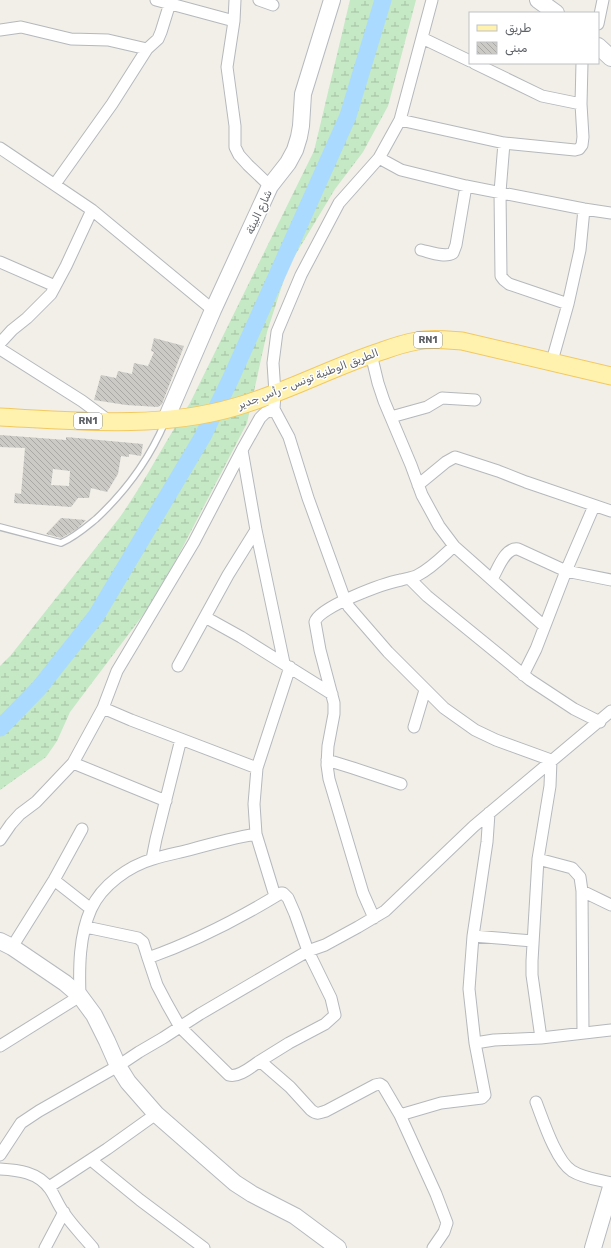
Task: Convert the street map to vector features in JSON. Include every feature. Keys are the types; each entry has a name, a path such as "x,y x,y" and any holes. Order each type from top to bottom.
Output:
{"main road":[{"name":"الطريق الوطنية تونس - رأس جدير","path":"0,417 110,422 171,419 207,414 251,402 274,401 371,354 417,340 438,339 462,341 611,376"}],"street":[{"path":"156,0 234,21"},
{"path":"235,0 234,21 227,67 235,126 236,147 239,156 270,186"},
{"path":"260,0 273,5"},
{"name":"شارع البيئة","path":"171,419 213,310 270,186 288,162 299,137 303,94 332,0"},
{"path":"432,0 400,120 379,158 339,203 301,274 277,332 273,362 274,401 289,437 308,498 345,600 362,623 388,652 444,708 476,730 513,747 551,760"},
{"path":"538,0 555,12"},
{"path":"599,18 602,0"},
{"path":"55,184 112,104 147,49 153,44 161,32 170,4"},
{"path":"0,30 21,27 71,39 108,40 147,49"},
{"path":"422,38 469,61"},
{"path":"599,47 611,58"},
{"path":"476,64 542,96 581,104"},
{"path":"400,120 504,143 575,150 579,149 582,145 583,137 581,104 582,64"},
{"path":"504,143 500,192 501,276 509,284 568,304"},
{"path":"0,148 92,210 213,310"},
{"path":"379,158 401,170 466,186 611,213"},
{"path":"421,250 445,255 453,253 456,245 466,186"},
{"path":"552,361 568,304 580,250 584,209"},
{"path":"0,343 51,294 92,210"},
{"path":"0,262 55,286"},
{"path":"0,349 82,401 110,422"},
{"path":"371,354 378,383 412,465 418,485 430,511 454,546 544,626"},
{"path":"391,417 427,407 442,398 475,400"},
{"path":"0,840 20,814 36,802 73,763 102,708 117,671 194,542 260,418 274,401"},
{"path":"242,450 256,530 287,665 257,768 254,804 256,834 275,896"},
{"path":"418,485 446,462 455,457 611,511"},
{"path":"523,675 536,649 566,571 594,506"},
{"path":"178,666 236,562 256,530"},
{"path":"374,918 363,893 350,853 329,779 327,760 334,714 334,703 315,622 316,618 321,613 345,600 385,584 425,572 454,546"},
{"path":"492,579 506,555 514,548 566,571 611,580"},
{"path":"409,578 427,596 523,675 574,709 600,722"},
{"path":"205,617 287,665 332,694"},
{"path":"414,727 425,690"},
{"path":"102,708 257,768"},
{"path":"0,1155 21,1122 118,1066 206,1010 308,951 325,945 374,918 403,895 451,847 489,813 551,760 600,722 611,711"},
{"path":"152,859 181,739"},
{"path":"327,760 401,784"},
{"path":"541,1038 532,975 533,941 538,859 550,786 551,760"},
{"path":"73,763 166,801"},
{"path":"400,1115 441,1103 483,1097 485,1092 475,1043 469,989 473,936 487,842 489,813"},
{"path":"82,830 54,880 6,944 65,983 80,996 94,1015 118,1066 128,1082 156,1114 235,1183 252,1194 295,1216 338,1248"},
{"path":"80,996 80,967 86,927 91,908 112,882 129,870 152,859 214,842 256,834"},
{"path":"538,859 572,868 580,877 582,891 583,1033"},
{"path":"54,880 91,908"},
{"path":"582,891 611,905"},
{"path":"86,927 138,938 143,942 148,958 157,985 180,1027 229,1075 237,1075 289,1043 325,1024 335,1015 331,998 308,951 298,921 288,898 283,893 227,923 165,952 148,958"},
{"path":"473,936 533,941"},
{"path":"0,1046 80,996"},
{"path":"475,1043 494,1040 541,1038 611,1030"},
{"path":"260,1061 290,1087 315,1113 319,1114 378,1084 383,1086 400,1115 436,1194 447,1223 444,1232 433,1248"},
{"path":"536,1102 556,1151 567,1167 580,1174 611,1183"},
{"path":"49,1187 156,1114"},
{"path":"90,1160 204,1248"},
{"path":"0,1169 31,1174 40,1179 49,1187 64,1212 93,1248"},
{"path":"593,1248 610,1197"},
{"path":"45,1248 64,1212"}],"lane":[{"path":"0,527 61,543 79,534 105,511 129,484 149,456 171,419"}],"green space":[{"path":"350,0 416,0 388,106 363,152 335,189 288,267 267,332 247,423 176,560 146,611 70,712 57,741 46,757 0,790 0,666 11,655 120,517 139,489 190,403 314,151"}],"building":[{"path":"154,338 184,346 162,404 158,407 126,405 94,400 101,375 116,378 118,371 132,374 134,363 148,366 154,352 151,351"},
{"path":"0,435 66,440 66,437 143,444 141,456 129,454 129,457 121,456 118,474 107,492 91,488 89,498 78,498 71,507 14,503 15,493 21,494 25,448 0,447","holes":["53,469 70,471 69,486 51,485"]},
{"path":"61,518 86,520 77,529 61,538 46,534"}],"waterway":[{"path":"0,728 39,688 96,616 203,436 231,378 348,116 383,0"}]}
